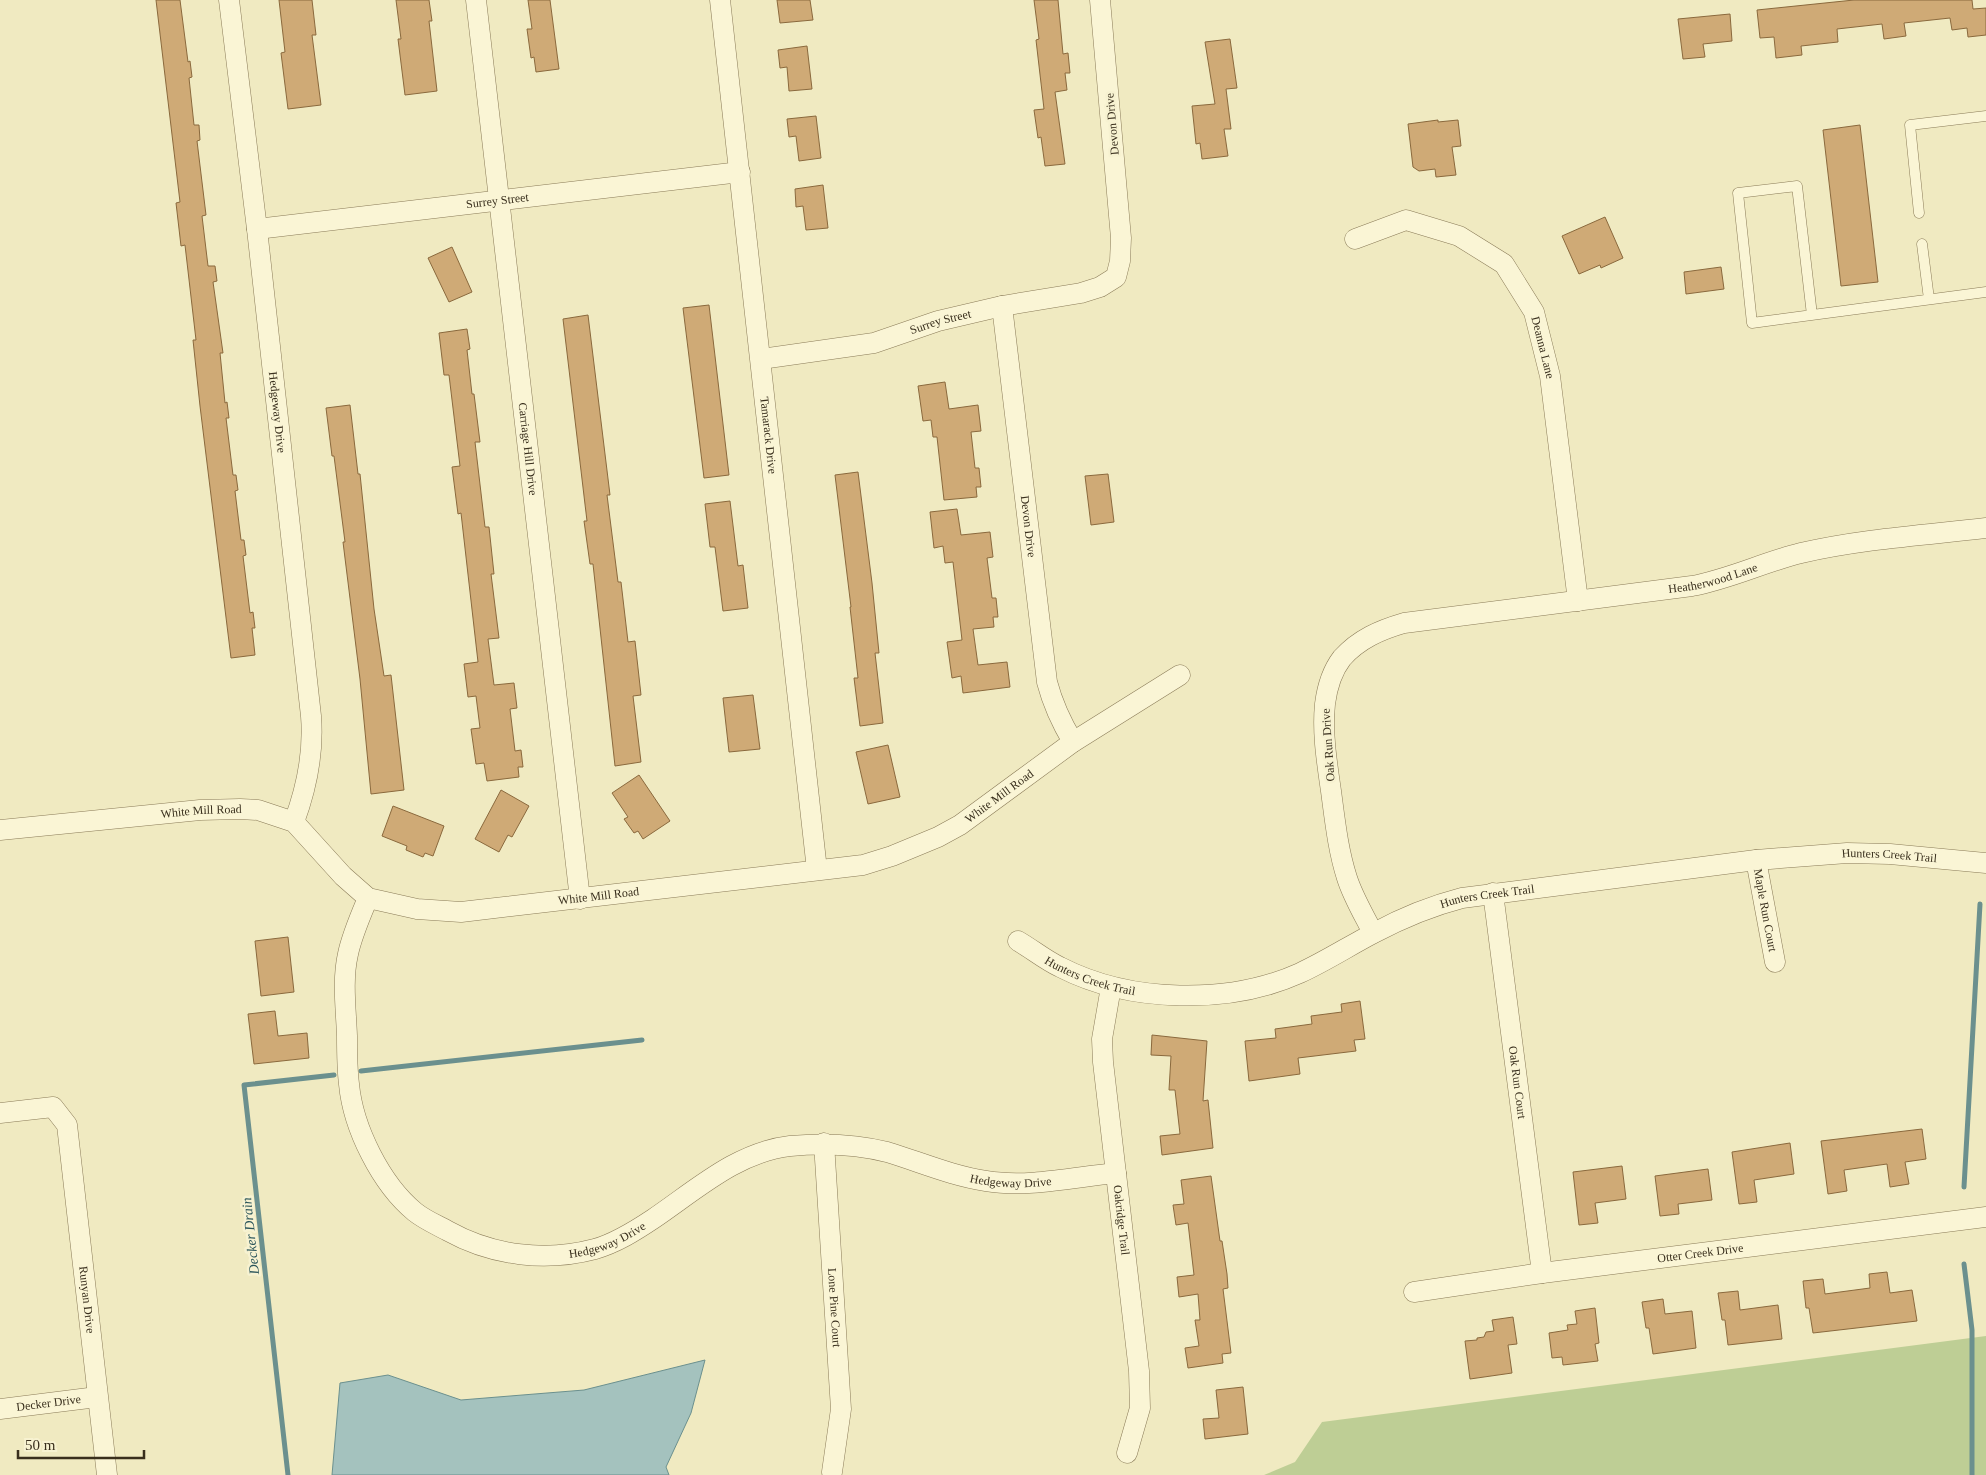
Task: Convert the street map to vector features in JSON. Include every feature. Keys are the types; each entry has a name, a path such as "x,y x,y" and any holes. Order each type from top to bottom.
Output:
{"street":[{"name":"Hedgeway Drive","path":"229,0 257,229 312,724 309,772 303,798 294,822"},
{"name":"Carriage Hill Drive","path":"476,0 580,899"},
{"name":"Tamarack Drive","path":"720,0 762,359 817,870"},
{"name":"Devon Drive","path":"1100,0 1121,238 1120,261 1116,277"},
{"name":"Surrey Street","path":"257,229 740,172"},
{"name":"Deanna Lane","path":"1355,239 1406,220 1459,236 1504,264 1534,312 1550,376 1578,602"},
{"name":"Surrey Street","path":"762,359 874,343 938,322 1002,306 1081,293 1100,287 1116,277"},
{"name":"Devon Drive","path":"1002,306 1047,682 1052,703 1073,742"},
{"name":"Heatherwood Lane","path":"1437,620 1717,582 1784,558 1822,550 1986,528"},
{"name":"Oak Run Drive","path":"1373,933 1357,903 1340,855 1325,734 1327,689 1342,659 1358,644 1384,629 1404,624 1437,620"},
{"name":"White Mill Road","path":"0,830 200,810 240,809 272,813 294,822 343,876 368,898 416,909 461,912 863,865 892,856 938,837 979,812 1073,742 1180,675"},
{"name":"Hunters Creek Trail","path":"1018,941 1060,967 1111,987 1196,996 1247,989 1300,973 1373,933 1441,903 1462,898 1756,860 1847,853 1890,854 1986,863"},
{"name":"Maple Run Court","path":"1756,860 1775,962"},
{"name":"Oak Run Court","path":"1494,893 1542,1273"},
{"name":"Hedgeway Drive","path":"368,898 355,928 345,969 349,1086 353,1108 363,1138 374,1160 397,1194 415,1212 464,1240 488,1249 544,1256 571,1254 597,1248 636,1231 737,1162 761,1152 787,1147 824,1143 871,1149 954,1174 986,1181 1029,1182 1116,1173"},
{"name":"Oakridge Trail","path":"1111,987 1102,1039 1102,1062 1139,1370 1140,1408 1127,1453"},
{"name":"Runyan Drive","path":"0,1114 53,1107 67,1125 97,1397 108,1475"},
{"name":"Lone Pine Court","path":"824,1143 841,1409 832,1472"},
{"name":"Otter Creek Drive","path":"1414,1292 1542,1273 1986,1217"},
{"name":"Decker Drive","path":"0,1410 97,1397"}],"lane":[{"path":"1919,213 1910,125 1986,116"},
{"path":"1812,315 1797,186 1738,193 1752,323 1986,292"},
{"path":"1922,244 1929,299"}],"green space":[{"path":"1986,1336 1986,1475 1264,1475 1295,1462 1322,1422"}],"water":[{"path":"705,1360 691,1413 666,1467 669,1475 332,1475 340,1383 388,1375 461,1400 584,1390"}],"building":[{"path":"156,0 180,0 188,62 190,61 192,77 189,78 194,125 199,125 200,140 197,141 206,215 202,216 208,266 215,266 217,281 213,282 223,353 220,353 225,403 227,402 229,418 226,418 233,475 236,475 238,490 235,491 241,540 244,540 246,555 243,556 250,613 253,612 255,628 252,628 255,655 231,658 200,406 193,340 196,340 185,245 181,246 176,203 180,202"},
{"path":"279,0 312,0 316,35 312,35 321,105 288,109 281,53 285,52"},
{"path":"396,0 429,0 432,21 429,21 437,91 405,95 398,39 401,39"},
{"path":"528,0 550,0 559,69 536,72 534,57 531,58 527,29 532,29"},
{"path":"777,0 810,0 813,20 780,23"},
{"path":"1034,0 1058,0 1063,54 1068,53 1070,73 1065,73 1067,90 1055,92 1065,164 1045,166 1041,137 1038,138 1034,110 1044,109 1036,40 1039,39"},
{"path":"1854,0 1972,0 1973,9 1986,8 1986,35 1968,37 1967,28 1952,30 1950,18 1904,23 1906,36 1884,39 1882,24 1837,29 1838,42 1801,46 1802,55 1776,58 1774,37 1760,38 1757,10"},
{"path":"1730,14 1732,41 1703,44 1705,57 1683,59 1678,19"},
{"path":"1230,39 1237,88 1226,89 1231,129 1224,129 1228,156 1202,159 1200,143 1196,144 1192,106 1215,104 1205,42"},
{"path":"807,46 812,89 789,91 787,67 780,68 778,50"},
{"path":"816,116 821,158 799,161 796,136 789,137 787,119"},
{"path":"1438,120 1438,122 1458,120 1461,146 1452,147 1456,175 1436,177 1435,169 1419,171 1413,167 1408,124"},
{"path":"1860,125 1878,282 1841,286 1823,130"},
{"path":"823,185 828,228 806,230 803,206 796,207 795,189"},
{"path":"1605,217 1623,258 1601,268 1600,265 1579,274 1562,236"},
{"path":"452,247 472,292 449,302 428,258"},
{"path":"1721,267 1724,289 1686,294 1684,272"},
{"path":"709,305 729,475 704,478 683,308"},
{"path":"588,315 610,495 607,495 618,582 621,582 628,642 635,641 641,695 633,696 641,762 615,766 593,564 590,564 584,521 587,521 563,319"},
{"path":"467,329 470,349 467,350 472,394 474,394 480,442 475,442 485,527 489,527 494,574 491,574 499,638 488,639 494,685 514,683 517,708 510,709 515,751 521,750 523,767 518,767 519,777 487,781 484,763 476,764 471,729 480,728 476,696 468,697 464,664 478,662 461,513 458,514 452,467 460,466 449,375 444,375 439,333"},
{"path":"945,382 949,409 978,405 981,431 971,432 975,468 979,468 981,487 976,487 977,497 944,500 937,437 933,437 931,420 923,421 918,386"},
{"path":"350,405 358,474 360,474 374,609 384,676 391,675 404,790 371,794 360,679 343,542 345,542 326,408"},
{"path":"858,472 879,653 875,653 883,723 860,726 854,678 858,678 851,607 835,475"},
{"path":"1108,474 1114,522 1091,525 1085,476"},
{"path":"730,501 738,566 743,565 748,608 723,611 715,547 710,547 705,504"},
{"path":"957,509 961,535 990,532 993,557 987,558 992,598 996,598 998,617 993,617 994,627 973,629 978,665 1007,662 1010,687 963,693 961,676 952,678 947,642 962,640 953,562 945,563 943,546 934,548 930,512"},
{"path":"753,695 760,749 729,752 723,698"},
{"path":"888,745 900,797 868,804 856,752"},
{"path":"639,775 670,821 643,839 638,831 634,833 624,819 628,817 612,793"},
{"path":"501,790 529,806 512,837 508,835 499,852 475,839"},
{"path":"393,806 444,826 433,856 425,853 423,857 406,850 407,846 382,836"},
{"path":"288,937 294,992 261,996 255,941"},
{"path":"1360,1001 1365,1039 1354,1040 1356,1051 1298,1058 1300,1074 1249,1081 1245,1041 1276,1038 1275,1029 1312,1024 1311,1016 1342,1012 1341,1004"},
{"path":"275,1011 278,1036 307,1033 309,1058 254,1064 248,1014"},
{"path":"1152,1035 1207,1041 1203,1101 1208,1100 1213,1148 1162,1155 1160,1136 1180,1134 1175,1090 1169,1090 1171,1056 1151,1055"},
{"path":"1922,1129 1926,1159 1905,1162 1909,1184 1890,1187 1887,1164 1844,1170 1847,1191 1828,1194 1821,1141"},
{"path":"1790,1143 1794,1174 1754,1180 1757,1202 1739,1204 1732,1152"},
{"path":"1622,1166 1626,1199 1595,1203 1598,1223 1579,1225 1573,1172"},
{"path":"1708,1169 1712,1200 1678,1204 1679,1214 1660,1216 1655,1176"},
{"path":"1211,1176 1220,1241 1222,1241 1227,1274 1228,1288 1223,1289 1231,1353 1222,1354 1223,1363 1188,1368 1185,1348 1199,1346 1195,1320 1200,1320 1198,1294 1179,1297 1177,1277 1194,1275 1188,1223 1176,1225 1173,1205 1184,1204 1181,1180"},
{"path":"1887,1272 1890,1293 1912,1290 1917,1321 1813,1333 1809,1308 1806,1308 1803,1281 1823,1279 1825,1294 1870,1288 1869,1274"},
{"path":"1738,1291 1740,1310 1778,1305 1782,1339 1728,1345 1725,1320 1722,1320 1718,1293"},
{"path":"1663,1299 1665,1314 1692,1311 1696,1348 1653,1354 1642,1302"},
{"path":"1595,1308 1599,1343 1595,1344 1598,1361 1563,1365 1562,1357 1552,1358 1549,1333 1568,1330 1567,1325 1577,1324 1575,1311"},
{"path":"1513,1317 1517,1344 1508,1345 1512,1373 1470,1379 1465,1341 1477,1340 1477,1338 1484,1337 1486,1332 1494,1331 1492,1320"},
{"path":"1243,1387 1248,1434 1205,1439 1203,1419 1219,1418 1216,1390"}],"waterway":[{"path":"1964,1187 1980,904"},
{"name":"Decker Drain","path":"361,1071 642,1040"},
{"name":"Decker Drain","path":"288,1475 244,1085 334,1075"},
{"path":"1964,1264 1972,1330 1972,1475"}]}
